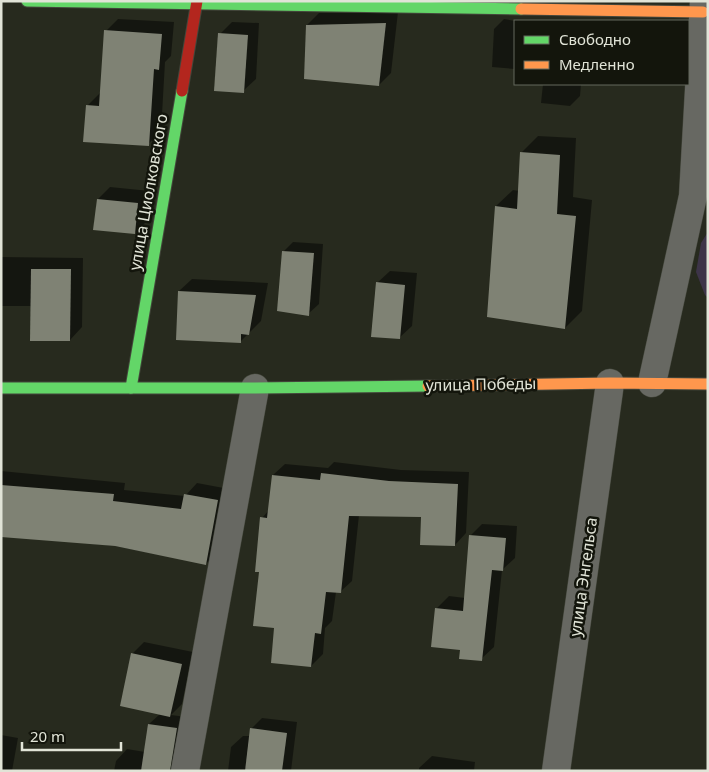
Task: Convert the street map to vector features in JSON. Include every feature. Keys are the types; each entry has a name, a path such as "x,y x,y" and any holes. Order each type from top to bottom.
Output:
{"street":[{"path":"27,1 704,6 693,196 652,383"},
{"name":"улица Циолковского","path":"131,388 196,3"},
{"name":"улица Победы","path":"1,388 254,388 610,382 708,384"},
{"name":"улица Энгельса","path":"556,771 610,382"},
{"path":"185,771 254,388"}],"shaded area":[{"path":"708,232 708,298 696,272 701,243"}],"building":[{"path":"386,23 379,86 304,79 306,25"},
{"path":"104,30 162,34 159,70 154,69 149,146 83,142 86,105 99,106"},
{"path":"218,33 248,35 244,93 214,91"},
{"path":"520,152 560,155 557,214 576,216 565,329 487,317 495,206 517,209"},
{"path":"97,199 138,203 135,234 93,230"},
{"path":"282,251 314,253 309,316 277,311"},
{"path":"31,269 71,269 70,341 30,341"},
{"path":"376,282 405,285 400,339 371,337"},
{"path":"178,291 256,295 249,335 241,334 241,343 176,340"},
{"path":"321,473 389,481 458,484 455,546 420,545 421,517 349,516 341,593 326,592 321,634 315,633 311,667 271,663 274,628 253,626 259,572 255,572 260,517 267,518 272,475 320,480"},
{"path":"1,485 114,494 113,501 181,509 184,494 218,500 206,565 115,546 1,537"},
{"path":"469,535 506,538 503,571 492,570 482,661 459,659 460,650 431,647 435,608 463,611"},
{"path":"131,653 182,664 170,717 120,706"},
{"path":"148,724 177,728 170,771 141,771"},
{"path":"250,728 287,733 282,771 245,771"}],"traffic: fast":[{"path":"27,1 521,9"},
{"path":"131,388 182,91"},
{"path":"1,388 428,386"}],"traffic: slow":[{"path":"521,9 703,12"},
{"path":"428,386 610,383 708,384"}],"traffic: jam":[{"path":"182,91 197,1"}]}
